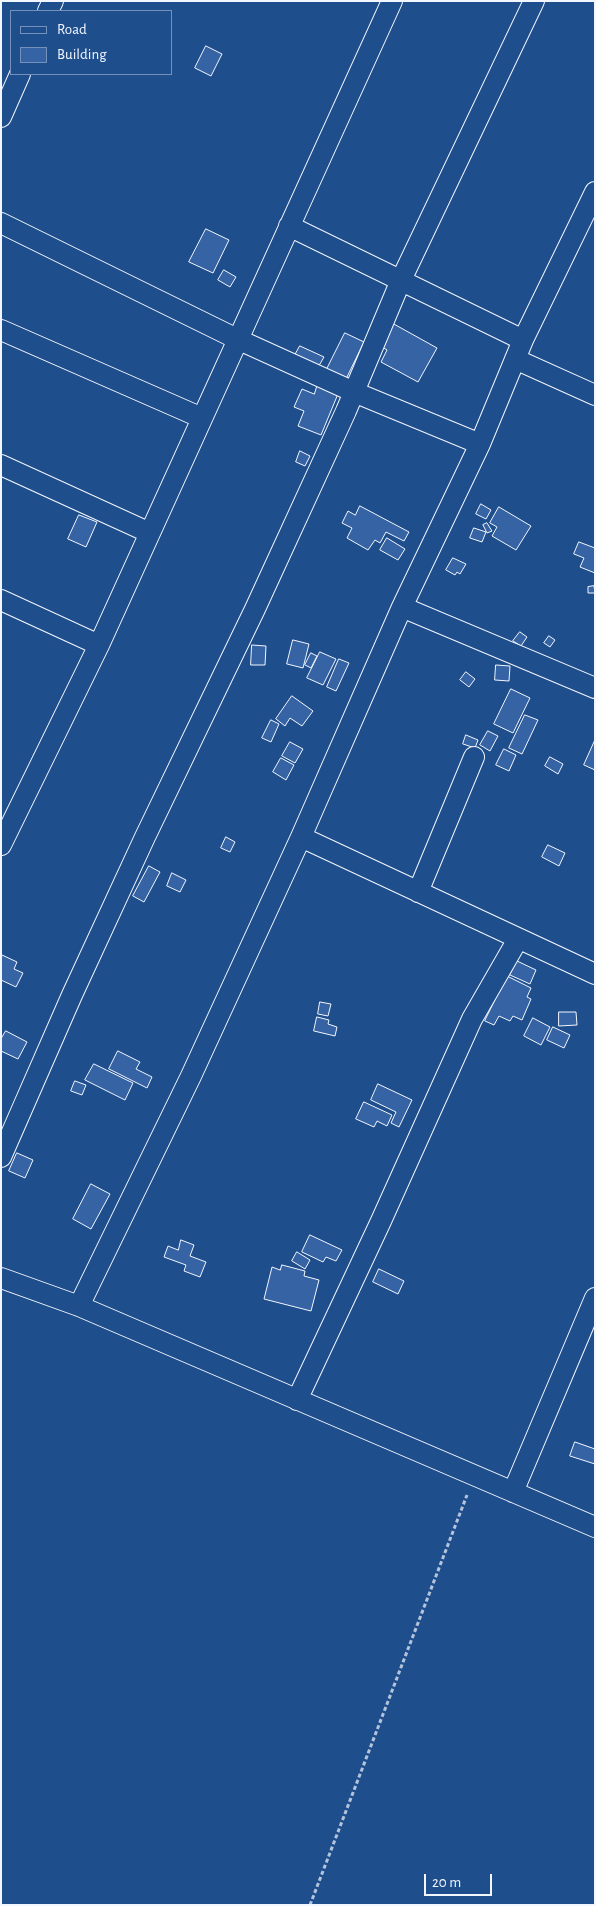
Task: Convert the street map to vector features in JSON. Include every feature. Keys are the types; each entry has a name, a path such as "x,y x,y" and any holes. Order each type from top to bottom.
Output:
{"street":[{"path":"1,845 99,645 392,1"},
{"path":"1,1157 72,995 133,863 255,610 354,392 401,280 534,1"},
{"path":"1,117 20,75"},
{"path":"79,1306 191,1076 301,837 402,607 480,444 523,340 595,192"},
{"path":"1,222 237,339 354,392 480,444"},
{"path":"289,226 523,340"},
{"path":"1,330 202,418"},
{"path":"515,359 595,395"},
{"path":"1,466 150,533"},
{"path":"1,600 99,645"},
{"path":"402,607 595,688"},
{"path":"418,892 474,757"},
{"path":"301,837 595,974"},
{"path":"297,1400 381,1221 472,1019 518,939"},
{"path":"1,1278 79,1306 595,1527"},
{"path":"512,1492 595,1298"}],"path":[{"path":"310,1905 475,1476"}],"building":[{"path":"206,46 222,54 211,76 195,68"},
{"path":"206,229 229,240 213,273 189,262"},
{"path":"224,270 236,277 230,287 218,280"},
{"path":"392,323 437,348 418,382 381,362 387,350 379,345"},
{"path":"345,333 364,342 346,379 327,369"},
{"path":"300,346 324,357 317,369 294,357"},
{"path":"319,380 340,389 321,435 298,426 304,411 294,407 302,389 314,394"},
{"path":"300,451 310,456 305,466 296,462"},
{"path":"481,504 491,510 486,519 476,514"},
{"path":"360,506 409,532 404,541 386,532 380,543 375,540 368,550 347,538 352,528 342,523 348,511 355,515"},
{"path":"499,507 531,526 516,550 492,536 497,527 490,523"},
{"path":"79,515 97,522 86,547 68,539"},
{"path":"487,523 492,531 487,533 483,525"},
{"path":"474,528 486,532 482,542 470,538"},
{"path":"387,538 405,549 398,560 380,550"},
{"path":"579,542 595,548 595,573 580,567 584,558 574,554"},
{"path":"453,558 466,564 460,574 457,572 455,575 446,570"},
{"path":"594,586 595,593 588,593 588,587"},
{"path":"520,632 527,637 521,646 513,641"},
{"path":"549,636 555,640 550,647 544,643"},
{"path":"293,640 309,644 303,668 287,664"},
{"path":"252,645 266,646 265,665 251,665"},
{"path":"320,652 336,659 323,685 307,678"},
{"path":"311,653 317,656 311,668 305,665"},
{"path":"339,659 349,663 336,691 327,687"},
{"path":"496,665 510,666 509,681 495,680"},
{"path":"466,672 475,679 469,687 460,680"},
{"path":"511,689 530,698 513,733 494,724"},
{"path":"292,696 313,711 302,726 290,718 285,726 276,719"},
{"path":"525,715 538,720 522,754 509,748"},
{"path":"271,720 279,724 271,742 262,738"},
{"path":"488,731 498,736 490,751 480,745"},
{"path":"466,735 478,740 475,748 463,744"},
{"path":"595,740 595,770 584,765"},
{"path":"290,742 303,749 295,763 282,756"},
{"path":"504,749 516,755 509,771 496,765"},
{"path":"550,757 563,764 558,774 545,766"},
{"path":"281,758 294,765 286,780 273,772"},
{"path":"226,837 235,842 230,852 221,848"},
{"path":"548,845 565,853 559,866 542,857"},
{"path":"149,866 160,872 144,902 133,896"},
{"path":"172,873 186,880 180,892 167,886"},
{"path":"2,955 17,962 14,969 23,973 16,987 1,980"},
{"path":"517,961 536,970 530,984 510,975"},
{"path":"507,976 531,988 527,997 531,999 522,1020 513,1016 510,1021 499,1016 494,1025 485,1021"},
{"path":"320,1002 331,1004 328,1016 318,1014"},
{"path":"559,1012 576,1012 577,1025 559,1026"},
{"path":"317,1017 329,1020 328,1024 337,1027 335,1036 314,1031"},
{"path":"533,1018 550,1027 541,1045 524,1036"},
{"path":"553,1027 570,1035 564,1048 547,1040"},
{"path":"6,1031 27,1042 18,1059 1,1051 1,1039"},
{"path":"118,1051 140,1062 136,1069 152,1077 147,1088 109,1069"},
{"path":"94,1064 133,1083 125,1100 85,1080"},
{"path":"75,1081 86,1085 82,1095 71,1091"},
{"path":"378,1084 412,1100 399,1127 391,1123 396,1112 371,1100"},
{"path":"364,1102 392,1115 387,1126 377,1121 374,1127 356,1119"},
{"path":"17,1153 33,1160 25,1178 9,1171"},
{"path":"91,1184 110,1194 91,1229 73,1219"},
{"path":"310,1235 342,1250 336,1261 326,1257 323,1262 302,1252"},
{"path":"181,1240 194,1245 190,1256 206,1262 200,1277 184,1271 186,1265 164,1257 168,1246 178,1250"},
{"path":"297,1252 310,1260 305,1269 292,1261"},
{"path":"282,1265 305,1271 304,1276 319,1280 311,1311 264,1299 272,1267 280,1270"},
{"path":"379,1269 404,1281 398,1294 373,1282"},
{"path":"575,1442 595,1449 595,1464 570,1456"}]}
